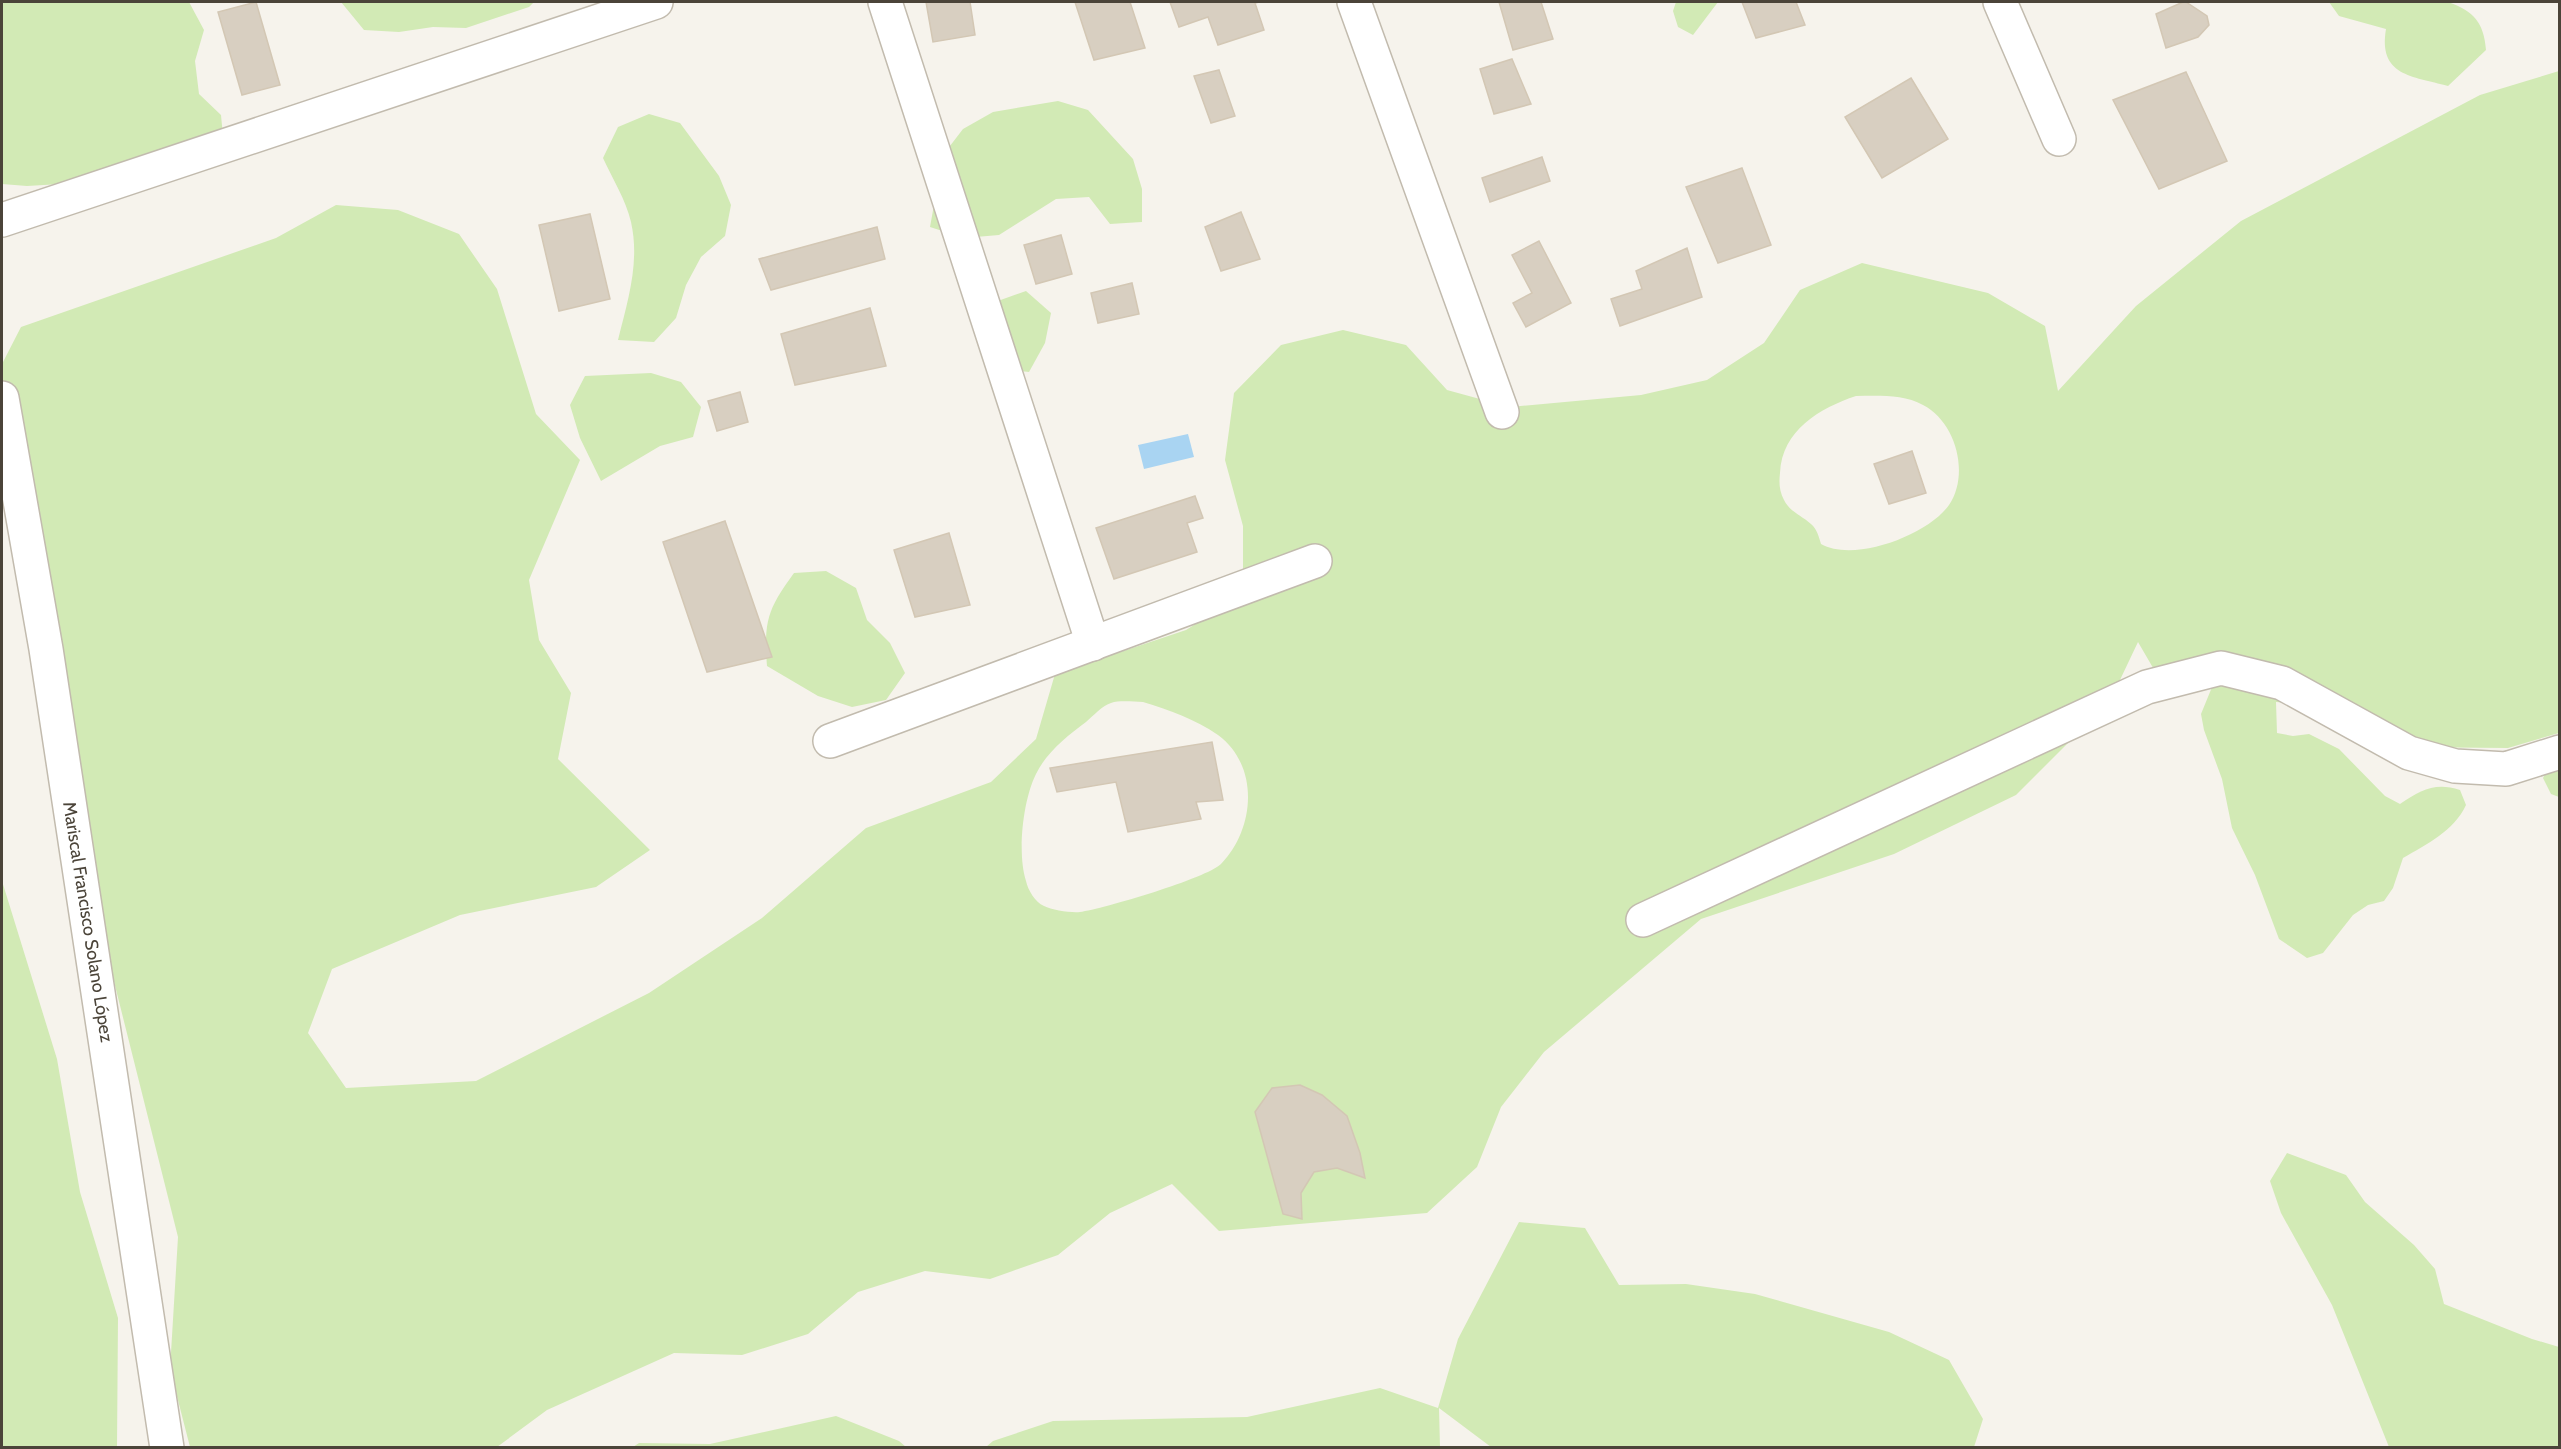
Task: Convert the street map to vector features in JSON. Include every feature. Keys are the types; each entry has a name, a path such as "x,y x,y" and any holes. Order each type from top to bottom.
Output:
{"street":[{"path":"2,220 657,2"},
{"path":"885,2 1093,644"},
{"path":"1354,2 1502,412"},
{"path":"2000,2 2059,140"},
{"name":"Mariscal Francisco Solano López","path":"2,398 46,648 167,1448"},
{"path":"830,741 1315,561"},
{"path":"1643,920 2146,687 2221,668 2282,683 2409,753 2455,766 2506,769 2559,752"}],"green space":[{"path":"2,2 189,2 204,30 195,61 199,94 221,115 224,147 128,180 27,186 2,184"},
{"path":"341,2 534,2 529,7 466,28 433,27 399,32 364,30"},
{"path":"1676,2 1718,2 1693,35 1678,27 1673,11"},
{"path":"2329,2 2448,2 2465,10 2476,19 2483,32 2486,50 2448,86 2410,76 2393,65 2387,56 2386,29 2339,16"},
{"path":"2559,71 2559,733 2508,748 2398,747 2333,707 2276,702 2277,733 2293,736 2309,734 2339,749 2385,796 2400,804 2428,789 2443,787 2460,790 2466,805 2447,830 2403,858 2393,888 2384,901 2368,905 2353,915 2323,953 2307,958 2279,939 2255,875 2232,828 2222,779 2204,730 2201,714 2219,670 2163,685 2138,642 2110,701 2016,795 1894,854 1701,919 1544,1052 1501,1107 1477,1167 1427,1213 1219,1231 1172,1184 1110,1213 1058,1255 990,1279 925,1271 858,1292 808,1334 742,1355 674,1353 547,1410 497,1447 190,1447 170,1369 178,1237 65,786 2,436 2,364 21,327 276,238 336,205 398,210 459,234 497,289 536,414 580,460 529,580 539,640 571,693 558,759 650,850 596,887 460,915 332,969 308,1033 346,1088 476,1081 649,993 762,918 866,828 991,782 1036,739 1055,674 1186,630 1243,594 1243,526 1225,460 1234,393 1281,345 1343,330 1406,345 1447,390 1509,407 1641,395 1707,380 1764,343 1800,290 1862,263 1988,293 2045,326 2058,391 2136,306 2241,221 2480,95","holes":["1856,396 1890,396 1907,399 1923,405 1934,413 1944,423 1951,436 1959,464 1958,479 1949,505 1939,516 1908,536 1870,548 1835,549 1821,544 1813,526 1786,504 1780,490 1782,458 1795,433 1805,423 1829,407","1119,702 1143,702 1200,724 1218,735 1232,748 1241,763 1248,798 1241,833 1221,864 1176,885 1080,912 1062,911 1044,906 1035,899 1028,888 1022,856 1025,812 1036,774 1045,759 1058,745 1105,706"]},
{"path":"1058,101 1088,110 1133,159 1142,189 1142,222 1110,224 1089,197 1056,199 999,235 964,238 930,227 943,155 963,129 993,112"},
{"path":"649,114 680,123 719,176 731,205 725,236 701,257 686,285 676,318 654,342 618,340 632,281 633,237 626,206 603,158 618,127"},
{"path":"1026,291 1051,313 1045,343 1029,372 996,368 995,302"},
{"path":"651,373 681,382 701,407 693,437 660,446 601,481 580,438 570,405 585,376"},
{"path":"826,571 856,588 867,620 890,643 905,673 886,700 852,707 818,696 767,666 767,627 769,616 778,597 794,573"},
{"path":"2559,760 2559,797 2551,794 2543,778 2551,763"},
{"path":"2,881 57,1059 80,1192 118,1318 117,1447 2,1447"},
{"path":"2287,1153 2346,1175 2365,1202 2414,1245 2435,1269 2444,1304 2532,1339 2559,1347 2559,1447 2389,1447 2332,1305 2281,1213 2270,1181"},
{"path":"1519,1222 1585,1228 1619,1285 1686,1284 1755,1294 1889,1332 1949,1360 1983,1419 1974,1447 1491,1447 1439,1408 1440,1447 986,1447 993,1441 1053,1421 1247,1417 1380,1388 1438,1408 1458,1339"},
{"path":"836,1416 899,1441 906,1447 633,1447 639,1443 710,1444"}],"water":[{"path":"1188,434 1194,457 1144,469 1138,445"}],"building":[{"path":"256,2 280,85 242,95 218,12"},
{"path":"926,2 970,2 975,35 933,42"},
{"path":"1075,2 1130,2 1145,48 1094,60"},
{"path":"1170,2 1259,2 1255,3 1264,30 1218,45 1208,17 1179,27"},
{"path":"1499,2 1541,2 1553,39 1513,50"},
{"path":"1742,2 1796,2 1805,25 1756,38"},
{"path":"2183,2 2207,16 2209,25 2198,37 2166,48 2156,14"},
{"path":"1512,59 1531,104 1494,114 1480,69"},
{"path":"1219,70 1235,116 1211,123 1194,76"},
{"path":"2186,72 2227,161 2159,189 2113,100"},
{"path":"1911,78 1948,139 1882,178 1845,117"},
{"path":"1542,157 1550,181 1490,202 1482,178"},
{"path":"1742,168 1771,245 1718,263 1686,187"},
{"path":"1241,212 1260,259 1221,271 1205,227"},
{"path":"590,214 610,299 559,311 539,225"},
{"path":"877,227 885,259 771,290 759,259"},
{"path":"1061,235 1072,274 1036,284 1024,245"},
{"path":"1539,241 1571,303 1526,327 1513,303 1532,293 1512,255"},
{"path":"1687,248 1702,297 1620,326 1611,299 1642,289 1636,271"},
{"path":"1132,283 1139,314 1098,323 1091,293"},
{"path":"870,308 886,366 795,385 781,334"},
{"path":"740,392 748,422 717,431 708,401"},
{"path":"1912,451 1926,493 1889,504 1874,464"},
{"path":"1195,496 1203,518 1187,523 1197,552 1114,579 1096,528"},
{"path":"725,521 772,657 707,672 663,542"},
{"path":"949,533 970,605 915,617 894,550"},
{"path":"1212,742 1223,800 1196,802 1201,819 1128,832 1116,782 1057,792 1050,768"},
{"path":"1300,1085 1322,1095 1347,1116 1360,1153 1365,1178 1337,1168 1314,1172 1301,1193 1302,1219 1283,1214 1255,1112 1272,1088"}]}
